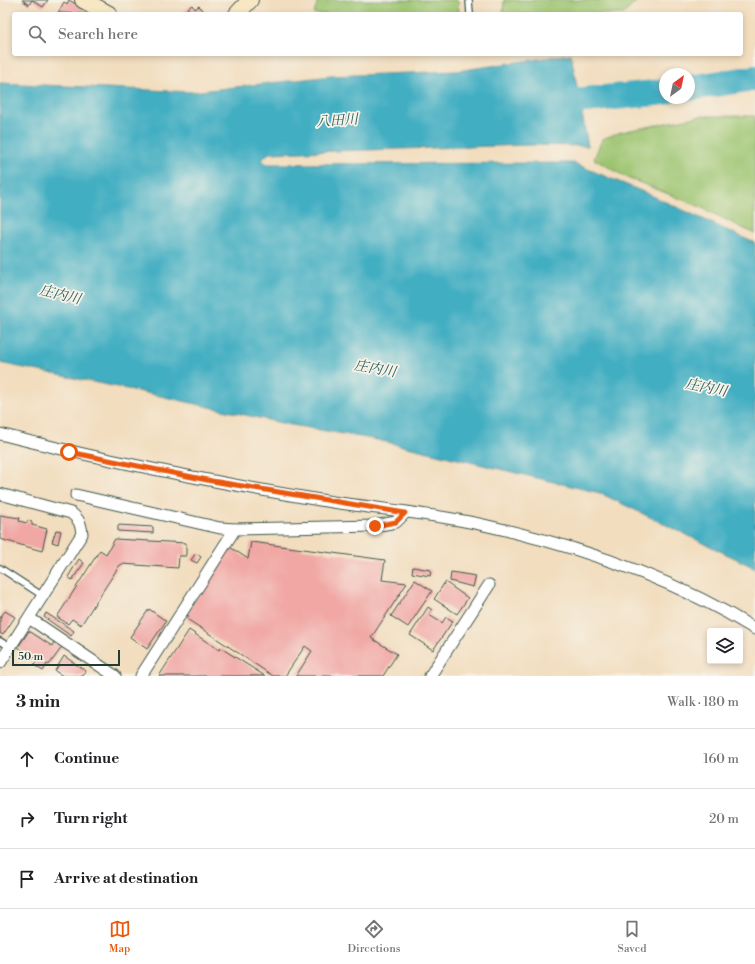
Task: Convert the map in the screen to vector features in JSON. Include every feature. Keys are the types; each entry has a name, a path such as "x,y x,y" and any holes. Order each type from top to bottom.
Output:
{"main road":[{"path":"83,0 105,12"},
{"path":"239,12 250,0"}],"street":[{"path":"0,434 69,452 212,481 486,525 604,558 676,587 731,614 755,629"},
{"path":"0,494 71,513 78,518 81,525 82,534 0,663"},
{"path":"76,495 220,528 235,529 375,526 396,522 405,513"},
{"path":"141,676 235,529"},
{"path":"430,676 488,585"},
{"path":"29,618 115,676"}],"lane":[{"path":"469,0 470,12"},
{"path":"0,568 43,596"},
{"path":"0,641 10,647"}],"green space":[{"path":"318,0 458,0 459,12 315,12"},
{"path":"504,0 638,0 626,12 503,12"},
{"path":"701,116 755,116 755,234 698,206 626,177 594,159 602,139 621,132"}],"water":[{"name":"庄内川","path":"558,56 571,56 588,146 530,145 269,153 262,160 267,164 573,163 646,193 755,243 755,569 600,493 378,440 286,424 142,392 0,363 0,83 192,92 331,76 457,71"}],"building":[{"path":"22,0 32,0 29,5"},
{"path":"32,0 48,0 43,7"},
{"path":"69,0 87,11 59,12 64,2 67,4"},
{"path":"192,5 195,9 199,6 204,12 183,12"},
{"path":"0,515 20,518 19,521 27,523 28,520 32,522 32,525 47,529 42,551 0,539"},
{"path":"118,525 153,527 153,533 118,531"},
{"path":"56,530 61,531 58,544 52,542"},
{"path":"115,539 186,543 186,556 179,556 178,568 122,564 119,566 81,625 72,619 68,624 57,617 100,550 106,554"},
{"path":"251,542 385,560 382,580 407,583 371,638 397,654 383,676 296,676 312,651 305,646 285,676 273,676 187,619 189,616 186,615 230,547 248,559"},
{"path":"196,553 201,557 197,563 191,560"},
{"path":"79,559 84,563 72,580 68,577"},
{"path":"413,567 431,570 430,576 412,573"},
{"path":"451,572 476,576 473,587 450,581"},
{"path":"415,580 432,591 408,627 391,616"},
{"path":"445,582 468,598 457,614 434,599"},
{"path":"428,607 432,610 429,615 442,623 446,617 453,621 433,650 410,635"},
{"path":"149,609 166,621 147,649 130,637"},
{"path":"5,611 15,617 3,635 0,633 0,618"},
{"path":"46,613 74,631 71,636 44,617"},
{"path":"189,630 219,650 221,648 265,676 159,676"},
{"path":"29,631 52,646 54,642 62,647 49,665 47,664 43,671 34,665 38,659 35,657 33,659 18,647"},
{"path":"64,656 86,671 83,676 63,676 55,671"}],"waterway":[{"name":"八田川","path":"695,87 755,78"},
{"name":"八田川","path":"544,104 659,93"}],"route":[{"path":"69,452 212,481 405,513 396,522 375,526"}]}
